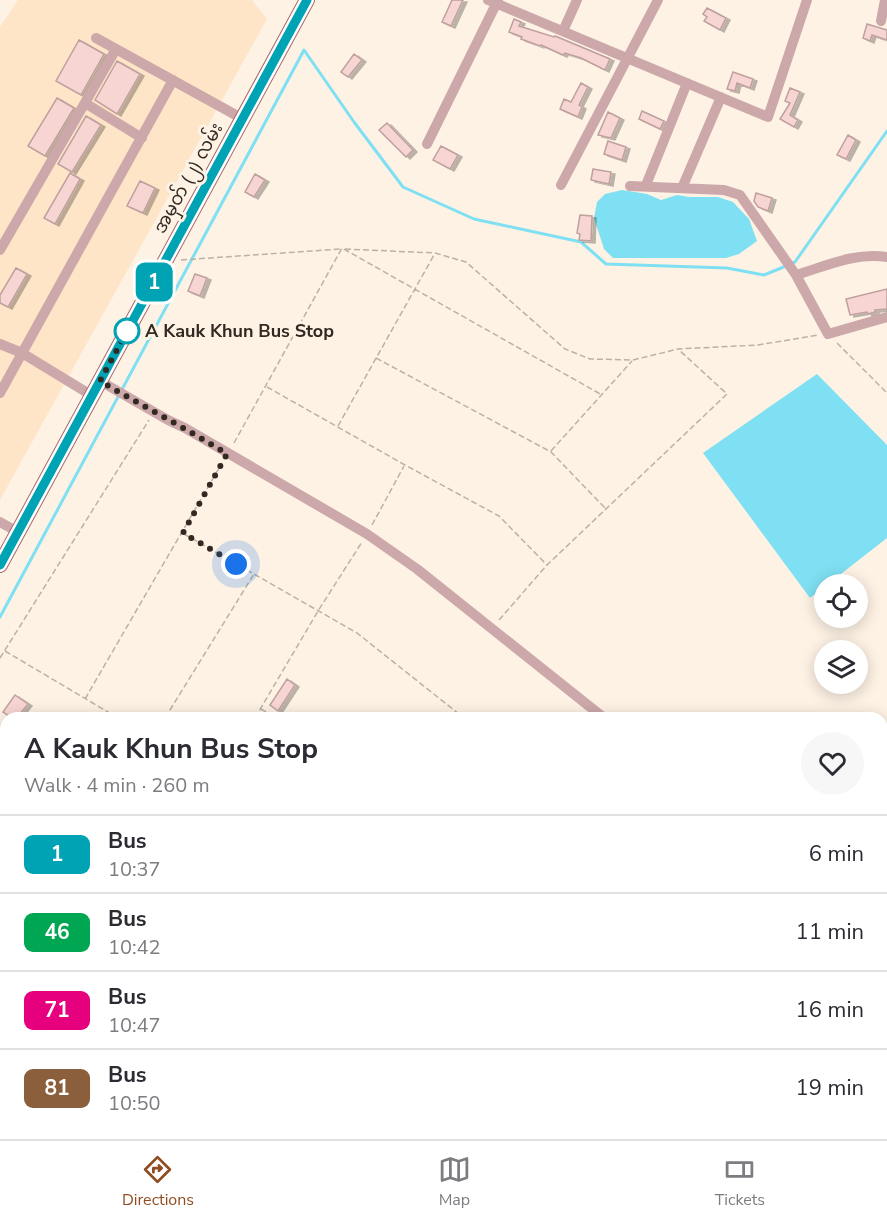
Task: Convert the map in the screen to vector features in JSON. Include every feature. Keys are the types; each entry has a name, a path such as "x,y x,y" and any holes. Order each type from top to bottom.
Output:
{"main road":[{"name":"အမှတ် (၂) လမ်း","path":"0,565 307,0"}],"street":[{"path":"563,32 577,0"},
{"path":"561,185 658,0"},
{"path":"427,144 494,1 768,117 807,0"},
{"path":"881,21 885,0"},
{"path":"96,38 243,119"},
{"path":"0,250 116,49"},
{"path":"0,393 174,80"},
{"path":"646,185 687,83"},
{"path":"681,188 721,97"},
{"path":"85,103 142,138"},
{"path":"630,186 724,190 740,195 796,275 828,334 887,317"},
{"path":"796,275 855,257 875,255 887,257"},
{"path":"0,344 185,428 367,534 417,569 597,712"},
{"path":"0,522 18,532"}],"path":[{"path":"165,262 342,248 435,253 466,262 565,349 590,359 633,360 678,349 758,345 828,334 887,393"},
{"path":"342,248 602,395"},
{"path":"85,699 267,386 342,248"},
{"path":"338,426 435,253"},
{"path":"493,628 547,565 727,394 678,349"},
{"path":"376,358 551,452 606,509"},
{"path":"551,452 633,360"},
{"path":"267,386 499,516 547,565"},
{"path":"0,658 154,412"},
{"path":"258,712 318,610 367,534 405,465"},
{"path":"183,533 357,633 456,712"},
{"path":"169,712 254,574"},
{"path":"4,651 108,712"},
{"path":"260,709 265,712"}],"shaded area":[{"path":"18,0 252,0 267,19 0,500 0,27"}],"water":[{"path":"622,190 647,194 661,200 677,195 718,197 733,202 749,219 757,241 739,254 726,258 613,258 604,249 594,218 597,202 605,194"},
{"path":"817,374 887,445 887,538 841,574 814,574 814,595 810,598 703,453"}],"building":[{"path":"452,0 463,0 451,26 442,22"},
{"path":"707,8 726,18 720,30 704,21 707,17 703,14"},
{"path":"514,19 521,22 519,26 555,36 610,59 605,70 581,58 565,53 563,55 521,39 522,37 509,32"},
{"path":"867,24 887,30 887,40 872,35 870,41 863,38"},
{"path":"79,40 104,54 81,95 56,81"},
{"path":"354,54 362,60 348,77 341,72"},
{"path":"117,61 140,74 117,114 95,100"},
{"path":"733,72 753,79 750,88 737,83 735,91 727,89"},
{"path":"581,83 588,87 579,105 582,107 578,117 560,109 564,99 571,102"},
{"path":"790,88 800,92 790,115 798,120 794,127 780,119 790,103 785,101"},
{"path":"57,98 74,108 45,156 28,146"},
{"path":"642,111 664,121 660,129 639,119"},
{"path":"608,112 620,118 611,138 598,135"},
{"path":"86,116 101,125 72,172 58,164"},
{"path":"387,123 413,150 406,157 379,130"},
{"path":"848,135 856,140 846,159 837,155"},
{"path":"608,141 626,147 622,160 604,154"},
{"path":"441,146 458,155 450,169 433,160"},
{"path":"593,169 611,172 609,184 591,180"},
{"path":"70,173 80,179 55,224 44,218"},
{"path":"255,174 265,180 254,197 245,192"},
{"path":"140,181 155,188 143,213 127,206"},
{"path":"756,193 772,198 768,211 758,207 754,201"},
{"path":"580,215 592,216 591,241 579,240 580,234 577,233"},
{"path":"16,268 27,274 8,307 0,303 0,295"},
{"path":"195,274 207,278 200,296 188,291"},
{"path":"887,289 887,309 875,310 868,314 867,312 850,315 846,299"},
{"path":"287,679 295,685 278,711 270,705"},
{"path":"15,695 28,704 22,712 3,712"}],"waterway":[{"path":"0,617 304,50 403,187 474,219 581,242 606,264 727,268 764,275 786,266"},
{"path":"792,263 795,262 887,131"}],"bus line":[{"name":"1","path":"0,565 307,0"}],"place":[{"name":"A Kauk Khun Bus Stop","path":"127,331"}],"route":[{"path":"127,331 132,322 100,381 227,454 183,533 236,564"}]}
